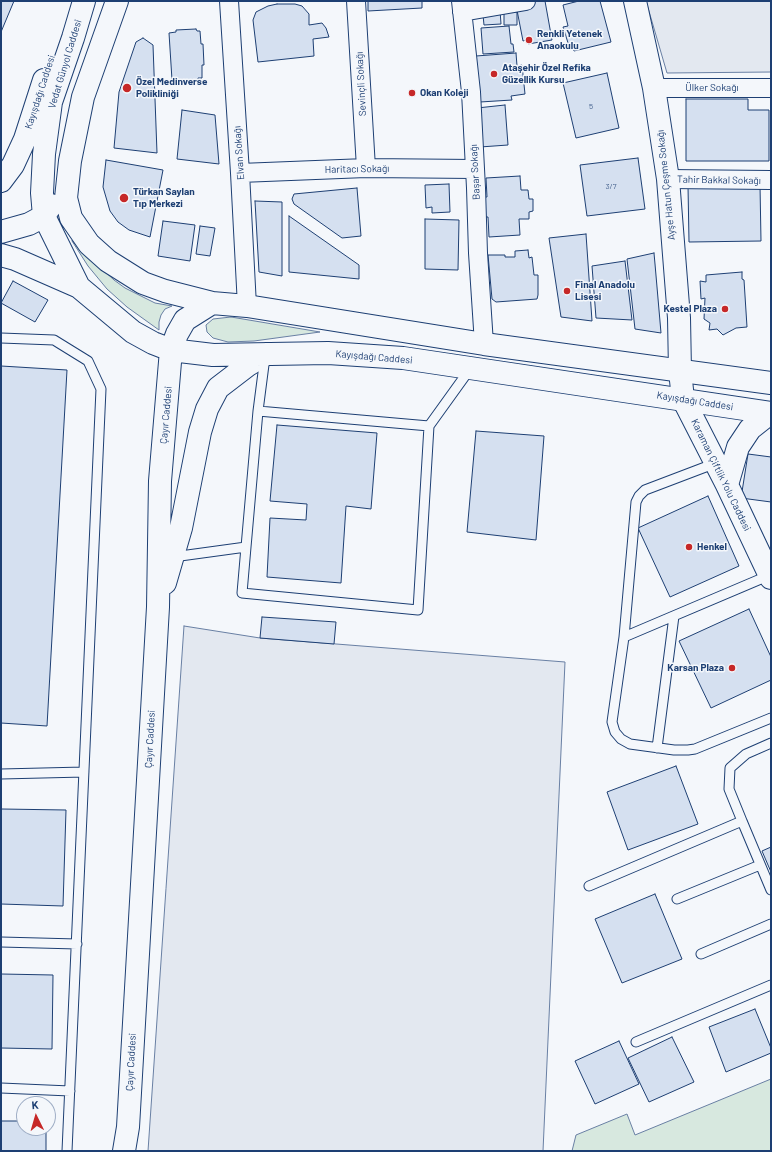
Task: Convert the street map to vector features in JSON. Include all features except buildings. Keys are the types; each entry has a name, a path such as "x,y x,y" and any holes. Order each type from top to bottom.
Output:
{"main road":[{"name":"Kayışdağı Caddesi","path":"1,181 13,165 25,139 63,22 76,1"},
{"name":"Vedat Günyol Caddesi","path":"79,287 44,216 42,174 51,102 84,1"},
{"path":"117,1 82,97 70,161 66,198 71,218 89,244 108,261 143,282 165,290 212,303 247,306 484,344 771,383"},
{"name":"Ayşe Hatun Çeşme Sokağı","path":"635,1 654,88 668,179 679,318 680,371"},
{"path":"1,232 29,224 44,216 58,192 70,161"},
{"name":"Kayışdağı Caddesi","path":"1,255 15,259 79,287 133,332 153,343 172,350 213,355 328,353 403,358 770,413"},
{"name":"Çayır Caddesi","path":"124,1151 128,1127 158,607 160,481 172,350 177,334 185,320 212,303"},
{"path":"158,607 181,528 200,432 207,409 218,388 248,365 266,354"},
{"name":"Karaman Çiftlik Yolu Caddesi","path":"680,371 683,399 727,485 770,576"},
{"path":"727,485 738,448 750,429 770,413"},
{"name":"Çayır Caddesi","path":"128,1127 130,1151"}],"street":[{"name":"Elvan Sokağı","path":"228,1 240,173 247,306"},
{"name":"Sevinçli Sokağı","path":"356,1 366,168"},
{"path":"462,6 526,1"},
{"name":"Başar Sokağı","path":"462,6 470,92 484,344"},
{"name":"Ülker Sokağı","path":"654,88 771,88"},
{"name":"Haritacı Sokağı","path":"240,173 366,168 474,169"},
{"name":"Tahir Bakkal Sokağı","path":"668,179 771,180"}],"lane":[{"path":"1,338 54,340 88,361 101,389 68,1151"},
{"path":"266,354 258,411 242,593 418,610 429,426 471,368"},
{"path":"258,411 429,426"},
{"path":"716,463 645,490 636,502 624,637 612,722 615,732 621,739 630,744 674,750 695,749 771,718"},
{"path":"173,557 246,547"},
{"path":"624,637 770,576"},
{"path":"657,748 674,616"},
{"path":"771,743 746,754 730,768 729,789 771,890"},
{"path":"1,774 84,772"},
{"path":"589,886 742,821"},
{"path":"677,899 760,865"},
{"path":"701,954 771,924"},
{"path":"1,942 77,944"},
{"path":"636,1042 771,985"},
{"path":"1,1088 70,1090"}],"shaded area":[{"path":"646,1 771,1 771,72 667,73"},
{"path":"72,241 114,280 125,288 155,303 172,306 165,309 161,315 159,330 127,307 107,289 88,266"},
{"path":"231,317 320,332 254,341 228,342 213,338 207,332 206,325 213,319"},
{"path":"184,626 260,638 565,662 543,1151 148,1151"},
{"path":"771,1079 771,1151 572,1151 576,1135 627,1114 635,1135"}],"place":[{"name":"Renkli Yetenek Anaokulu","path":"529,40"},
{"name":"Ataşehir Özel Refika Güzellik Kursu","path":"494,74"},
{"name":"Özel Medinverse Polikliniği","path":"127,88"},
{"name":"Okan Koleji","path":"412,93"},
{"name":"Türkan Saylan Tıp Merkezi","path":"124,198"},
{"name":"Final Anadolu Lisesi","path":"567,291"},
{"name":"Kestel Plaza","path":"725,309"},
{"name":"Henkel","path":"689,547"},
{"name":"Karsan Plaza","path":"732,668"}]}
